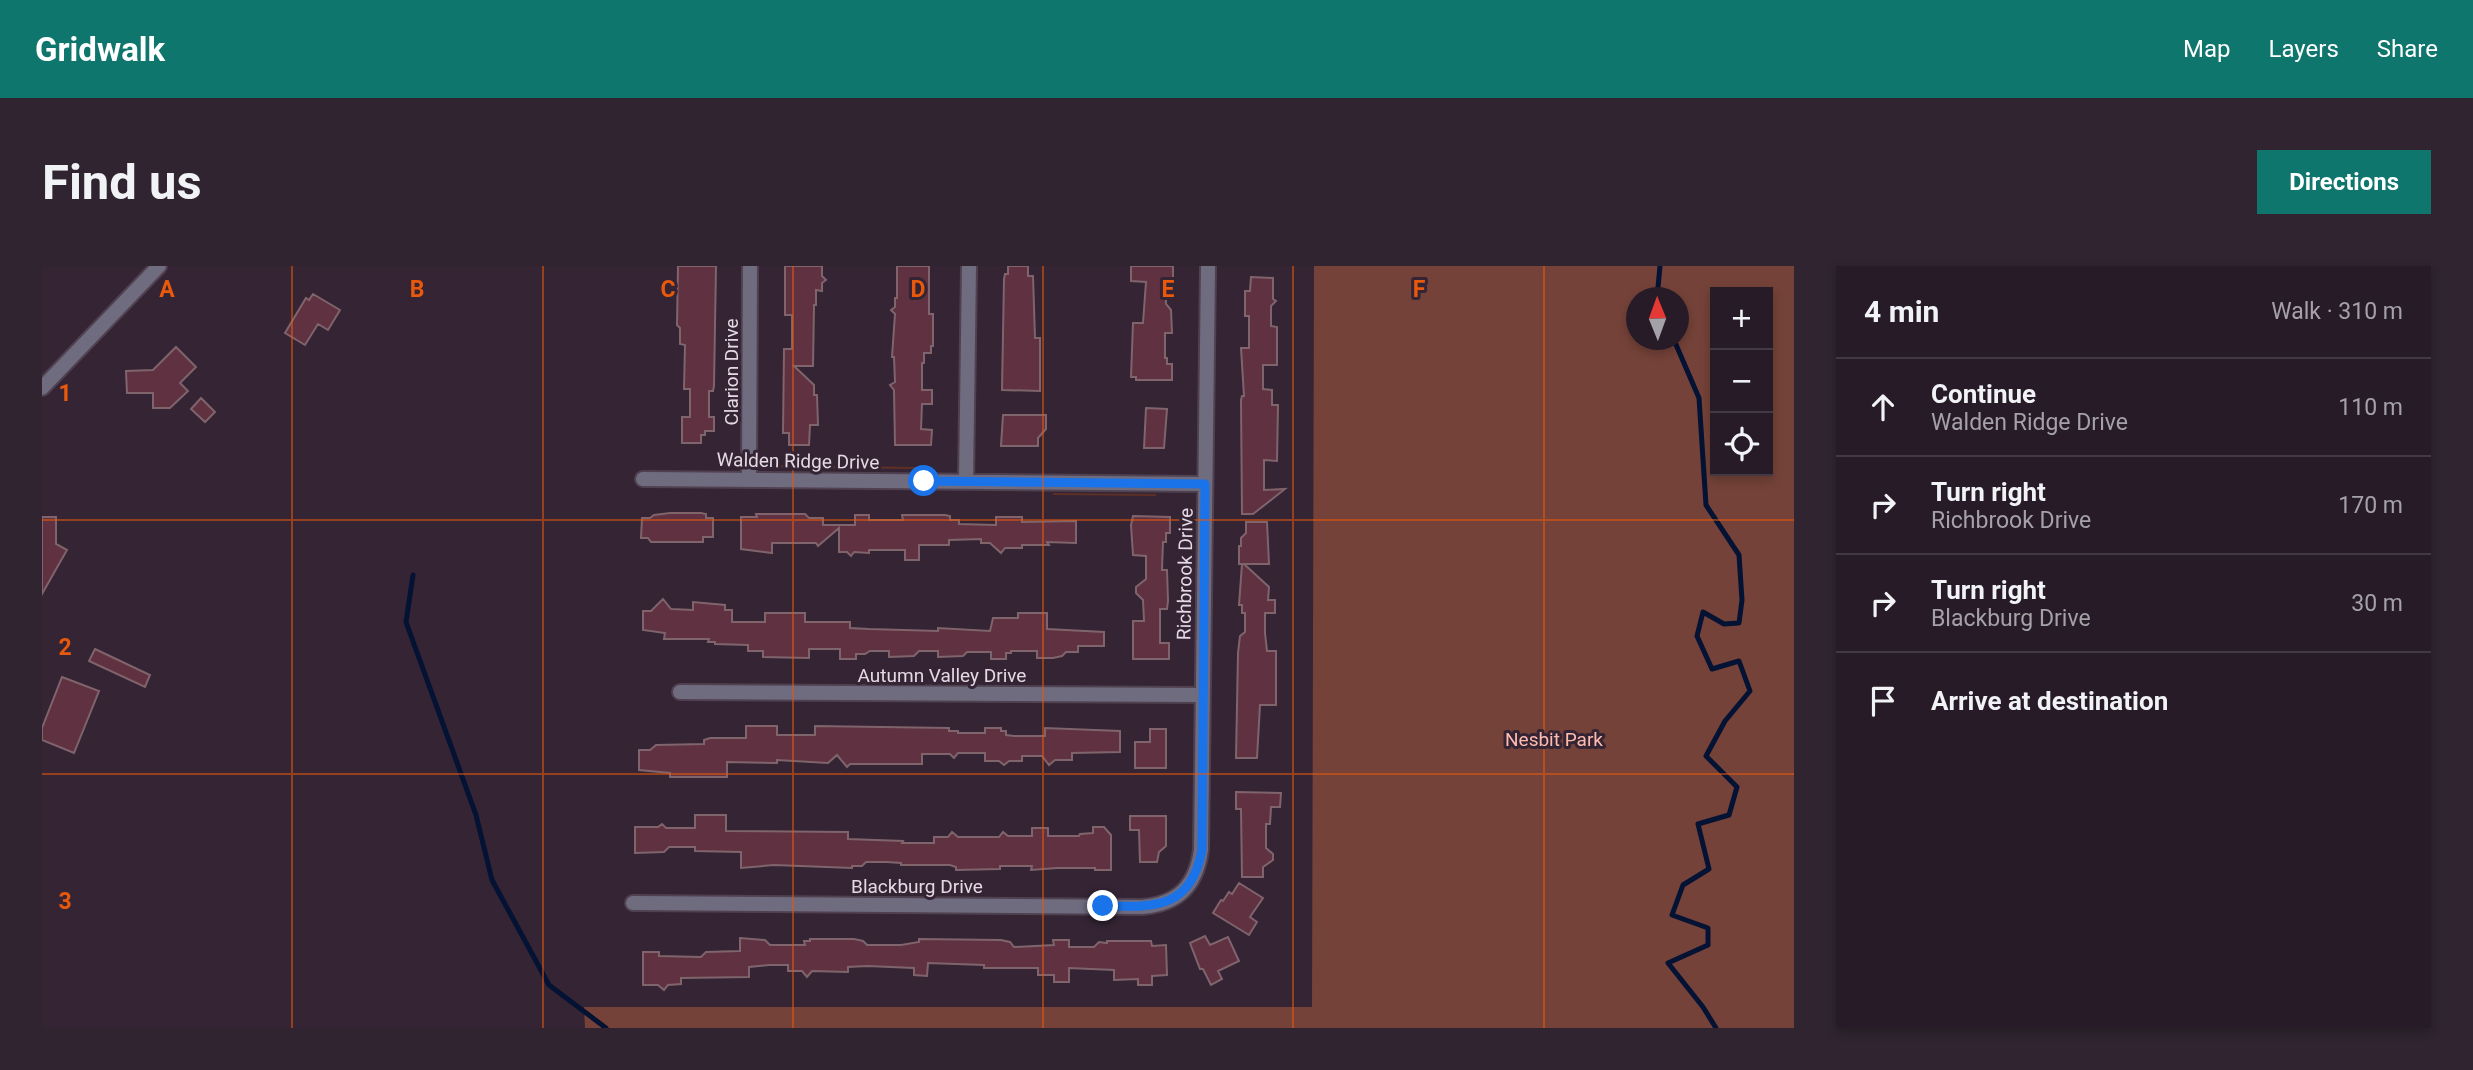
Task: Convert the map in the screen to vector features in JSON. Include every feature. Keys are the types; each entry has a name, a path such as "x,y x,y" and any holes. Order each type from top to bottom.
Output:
{"street":[{"path":"42,388 159,266"},
{"name":"Clarion Drive","path":"749,479 750,266"},
{"path":"966,481 969,266"},
{"name":"Richbrook Drive","path":"1192,881 1202,850 1208,266"},
{"name":"Walden Ridge Drive","path":"643,478 1205,484"},
{"name":"Autumn Valley Drive","path":"680,692 1202,695"},
{"name":"Blackburg Drive","path":"633,903 1142,907 1168,903 1192,881"}],"shaded area":[{"path":"768,462 782,465 917,469 783,468"},
{"path":"1156,494 1156,496 1053,495"}],"green space":[{"name":"Nesbit Park","path":"1314,266 1794,266 1794,1028 585,1028 584,1007 1312,1007"}],"building":[{"path":"678,266 716,266 714,386 713,391 709,391 709,417 714,417 714,431 705,431 705,435 701,435 701,443 682,443 682,417 690,417 690,389 684,389 685,345 680,344 680,328 677,325"},
{"path":"785,266 822,266 822,276 826,280 822,283 822,291 816,290 813,366 794,366 814,385 814,395 817,395 818,425 810,425 809,445 789,445 789,433 783,433 784,349 792,349 792,315 785,315"},
{"path":"897,266 929,266 929,314 933,314 933,346 931,353 924,353 922,390 932,390 932,404 922,404 921,429 932,430 931,445 895,445 894,390 890,385 895,382 892,357 895,314 891,310 895,307 897,298"},
{"path":"1008,266 1028,266 1028,276 1033,276 1035,338 1040,338 1040,391 1002,390 1004,279 1005,274 1008,274"},
{"path":"1131,266 1173,266 1173,282 1166,282 1166,304 1171,310 1172,333 1165,333 1165,358 1167,364 1172,364 1172,380 1136,380 1136,377 1131,377 1133,323 1143,323 1146,282 1131,281"},
{"path":"1251,277 1273,278 1273,299 1276,301 1271,306 1271,326 1277,327 1277,365 1263,365 1263,389 1272,390 1272,405 1278,405 1277,461 1264,460 1264,490 1285,489 1253,514 1242,514 1241,400 1244,396 1241,348 1249,348 1249,316 1245,316 1245,291 1250,291"},
{"path":"313,294 340,310 328,330 318,324 305,345 285,333 306,298 309,300"},
{"path":"176,347 196,367 180,383 188,391 170,408 153,408 153,393 127,393 126,371 153,370"},
{"path":"201,398 215,412 205,422 191,409"},
{"path":"1146,408 1167,409 1164,448 1144,448"},
{"path":"1003,415 1046,415 1046,429 1038,438 1038,446 1001,446"},
{"path":"670,513 706,514 706,518 713,518 713,537 703,537 703,542 651,542 648,538 641,538 642,518"},
{"path":"756,514 805,514 809,518 823,518 823,525 855,525 855,515 869,515 869,520 903,520 902,515 945,515 950,516 950,520 959,520 959,524 996,525 996,517 1022,517 1022,522 1076,521 1076,543 1022,545 1022,548 1005,548 1001,553 990,543 981,543 981,539 949,540 949,545 919,545 919,560 905,560 905,550 869,550 869,553 854,552 851,556 847,552 839,552 839,528 818,546 816,543 772,543 772,553 741,549 741,517 757,517"},
{"path":"1133,516 1170,517 1170,533 1166,533 1166,542 1163,542 1162,570 1167,570 1168,601 1167,609 1160,609 1160,643 1169,643 1169,659 1133,659 1133,621 1144,621 1143,600 1136,593 1136,587 1146,579 1146,556 1133,555"},
{"path":"42,517 56,517 56,544 67,550 42,594"},
{"path":"1246,522 1267,522 1269,564 1244,564 1269,587 1268,600 1275,600 1275,613 1265,613 1265,633 1267,651 1276,651 1276,705 1260,705 1257,758 1236,758 1238,653 1240,636 1245,632 1245,613 1242,613 1242,605 1239,605 1242,564 1239,564 1239,546 1246,533"},
{"path":"663,599 671,609 693,610 693,602 725,605 725,610 732,610 732,622 765,622 765,613 805,613 805,622 850,622 850,628 869,629 938,631 938,628 990,631 993,618 1018,618 1018,613 1047,613 1047,629 1104,632 1104,646 1078,646 1078,652 1066,652 1053,658 1037,658 1037,651 1011,651 1006,653 1006,659 991,659 991,652 967,652 963,656 938,657 938,651 919,651 914,656 889,657 889,651 870,651 856,654 856,659 840,659 840,649 809,649 809,658 763,657 763,651 748,651 748,645 715,644 708,642 709,639 664,639 665,633 643,630 643,611 651,611"},
{"path":"95,649 150,675 145,687 89,661"},
{"path":"62,677 99,691 74,753 42,740 42,728"},
{"path":"746,726 777,726 777,735 815,735 815,726 949,728 949,731 958,733 985,733 985,728 1001,728 1001,731 1006,731 1006,735 1014,736 1045,736 1045,728 1120,731 1120,752 1072,753 1072,760 1055,760 1049,765 1042,756 1022,756 1022,761 1009,761 1004,765 999,761 985,761 985,753 958,753 954,758 950,754 922,754 922,764 850,764 847,767 837,755 828,763 777,760 777,763 727,762 727,777 670,777 670,773 639,770 639,750 650,750 656,745 704,744 704,740 710,738 746,738"},
{"path":"1150,729 1166,729 1166,768 1135,768 1135,742 1150,742"},
{"path":"1236,792 1281,793 1280,807 1271,807 1270,824 1266,824 1266,848 1273,854 1273,860 1263,867 1263,877 1242,877 1241,809 1236,809"},
{"path":"695,815 726,815 726,831 848,832 848,839 903,841 902,843 934,843 934,837 948,837 952,832 958,837 999,837 1003,832 1008,836 1032,836 1032,828 1048,828 1048,836 1079,836 1093,833 1093,827 1104,827 1111,835 1111,870 1031,870 1032,866 1000,866 1000,869 956,870 956,867 950,865 901,865 887,862 866,862 862,866 852,868 774,865 741,868 741,852 695,851 695,847 669,847 664,852 635,853 635,827 658,827 662,824 666,828 695,828"},
{"path":"1130,816 1166,816 1166,846 1159,852 1157,862 1140,862 1139,830 1130,830"},
{"path":"1239,883 1263,898 1250,917 1257,922 1249,935 1213,913 1221,900 1223,901 1229,892 1232,894"},
{"path":"1205,936 1210,945 1228,937 1239,961 1218,971 1222,979 1211,985 1203,969 1200,969 1190,943"},
{"path":"740,938 765,940 770,945 805,945 804,941 810,939 854,939 867,945 901,945 919,942 919,939 1001,940 1010,942 1014,947 1054,945 1053,940 1069,940 1069,947 1094,947 1099,942 1107,941 1151,941 1152,946 1166,945 1167,975 1152,976 1152,985 1138,985 1138,979 1114,980 1114,970 1069,968 1069,982 1054,982 1054,975 1038,975 1038,968 984,968 984,965 928,963 927,976 914,975 914,968 867,966 848,967 848,972 812,971 807,977 802,971 788,971 788,965 769,965 749,967 749,977 681,978 681,984 668,985 664,990 658,985 643,985 643,952 659,952 659,956 701,957 706,952 740,951"}],"waterway":[{"path":"1658,287 1660,266"},
{"path":"1678,350 1699,398 1706,505 1739,555 1742,600 1739,623 1724,624 1703,612 1697,636 1712,669 1739,661 1750,691 1725,721 1706,756 1737,787 1729,815 1698,824 1709,869 1683,885 1672,915 1708,928 1708,945 1668,963 1716,1028"},
{"path":"413,575 406,622 476,815 492,880 549,985 606,1028"}],"route":[{"path":"924,481 1205,484 1200,862 1192,881 1168,903 1142,907 1103,906"}]}
